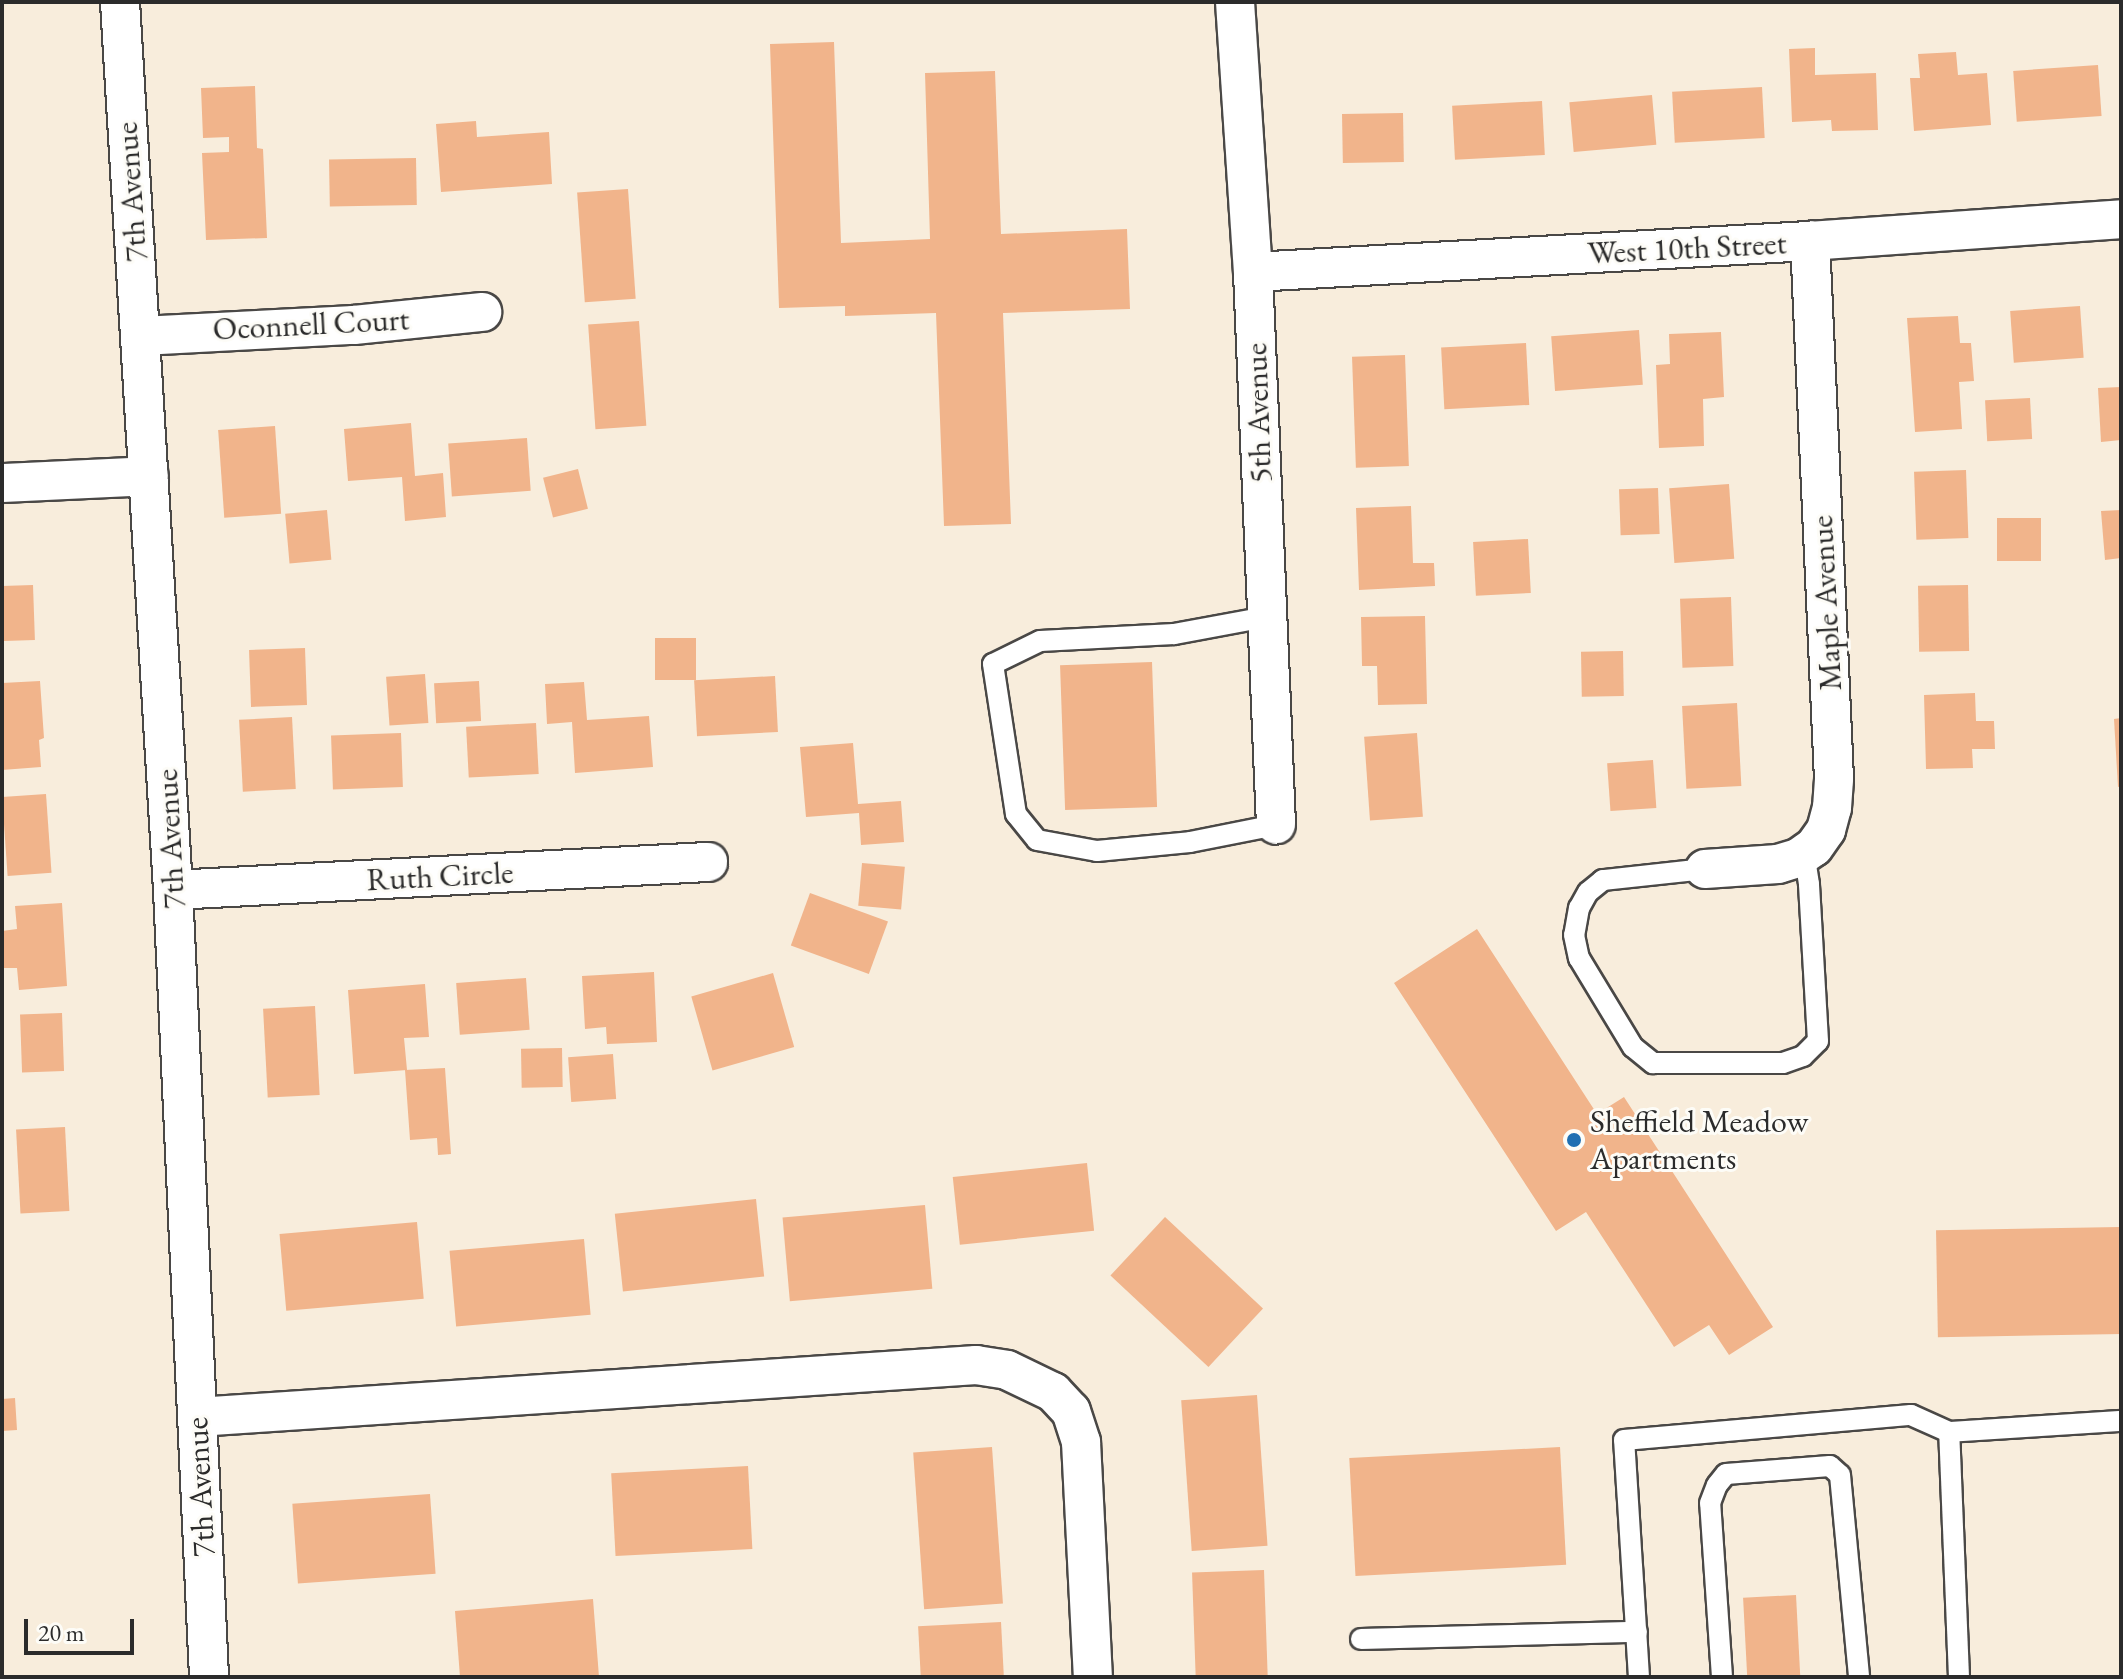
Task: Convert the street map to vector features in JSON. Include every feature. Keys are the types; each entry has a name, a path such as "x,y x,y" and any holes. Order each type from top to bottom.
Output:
{"street":[{"name":"7th Avenue","path":"120,2 173,890 209,1677"},
{"name":"5th Avenue","path":"1235,2 1253,272 1276,825"},
{"name":"West 10th Street","path":"1253,272 1810,241 2121,219"},
{"name":"Maple Avenue","path":"1804,854 1826,830 1834,779 1810,241"},
{"name":"Oconnell Court","path":"141,336 354,325 482,312"},
{"path":"2,483 149,476"},
{"path":"1705,869 1778,864 1804,854"},
{"name":"Ruth Circle","path":"173,890 708,862"},
{"path":"197,1417 976,1365 1007,1370 1053,1392 1071,1411 1081,1442 1093,1677"}],"lane":[{"path":"1266,617 1174,634 1040,641 993,664 1016,814 1037,840 1097,851 1190,842 1276,825"},
{"path":"1705,869 1603,880 1588,892 1579,908 1574,935 1579,958 1633,1047 1653,1063 1783,1063 1803,1056 1818,1041 1809,884 1804,854"},
{"path":"1639,1677 1624,1440 1911,1415 1949,1432 2121,1421"},
{"path":"1949,1432 1959,1677"},
{"path":"1722,1677 1710,1503 1717,1485 1726,1474 1830,1466 1840,1475 1859,1677"},
{"path":"1361,1639 1637,1632"}],"building":[{"path":"834,42 841,243 930,239 925,73 995,71 1001,234 1127,229 1130,309 1003,313 1011,524 944,526 936,313 845,316 845,306 779,308 770,44"},
{"path":"1815,48 1815,75 1876,73 1878,130 1832,131 1831,120 1792,122 1789,49"},
{"path":"1956,52 1958,75 1987,73 1991,125 1914,131 1910,78 1920,78 1918,54"},
{"path":"2098,65 2102,116 2017,122 2013,71"},
{"path":"255,86 257,148 263,149 267,238 206,240 202,153 229,152 229,137 203,138 201,88"},
{"path":"1762,87 1765,138 1675,143 1672,92"},
{"path":"1652,95 1656,145 1574,152 1569,102"},
{"path":"1542,101 1545,155 1455,160 1452,106"},
{"path":"1403,113 1404,162 1343,163 1342,114"},
{"path":"476,121 477,137 549,132 552,184 441,192 436,124"},
{"path":"416,158 417,205 330,207 329,160"},
{"path":"628,189 636,299 585,302 577,193"},
{"path":"2080,306 2084,358 2014,363 2010,311"},
{"path":"1958,316 1960,343 1971,343 1974,381 1959,382 1962,429 1915,432 1907,318"},
{"path":"639,321 646,426 595,429 588,325"},
{"path":"1639,330 1643,385 1555,391 1551,336"},
{"path":"1721,332 1724,397 1703,399 1704,446 1659,448 1656,365 1670,364 1669,334"},
{"path":"1526,343 1529,405 1444,409 1441,347"},
{"path":"1405,355 1409,466 1356,468 1352,357"},
{"path":"2121,387 2121,440 2101,442 2098,388"},
{"path":"2030,398 2032,439 1987,441 1985,400"},
{"path":"411,423 415,476 443,473 446,517 405,521 402,477 348,481 344,429"},
{"path":"275,426 281,514 224,518 218,430"},
{"path":"527,438 531,491 452,496 448,444"},
{"path":"578,469 588,509 553,517 543,478"},
{"path":"1966,470 1968,538 1916,540 1914,472"},
{"path":"1729,484 1734,559 1674,563 1669,488"},
{"path":"1658,488 1660,534 1621,535 1619,489"},
{"path":"1411,506 1413,563 1434,563 1435,586 1359,590 1356,508"},
{"path":"327,510 331,560 290,563 285,514"},
{"path":"2121,510 2121,558 2105,560 2101,511"},
{"path":"1997,518 2041,518 2041,561 1997,561"},
{"path":"1528,539 1531,593 1476,596 1473,542"},
{"path":"33,585 35,640 4,641 2,586"},
{"path":"1968,585 1969,651 1919,652 1918,586"},
{"path":"1731,597 1733,666 1682,668 1680,599"},
{"path":"1425,616 1427,704 1378,705 1377,666 1362,666 1361,617"},
{"path":"655,638 696,638 696,680 655,680"},
{"path":"305,648 307,705 251,707 249,650"},
{"path":"1623,651 1624,696 1582,697 1581,652"},
{"path":"1152,662 1157,807 1065,810 1060,665"},
{"path":"425,674 428,723 390,726 386,677"},
{"path":"775,676 778,732 697,736 694,680"},
{"path":"40,681 44,738 39,740 41,767 2,770 2,683"},
{"path":"479,681 481,721 436,723 434,683"},
{"path":"584,682 587,720 649,716 653,767 575,773 572,722 547,724 545,684"},
{"path":"1975,693 1976,721 1994,721 1995,749 1972,749 1973,768 1926,769 1924,695"},
{"path":"1737,703 1741,786 1686,789 1682,706"},
{"path":"292,717 296,789 243,792 239,720"},
{"path":"2121,718 2121,786 2118,787 2114,719"},
{"path":"536,723 539,774 469,778 466,727"},
{"path":"401,733 403,787 333,789 331,735"},
{"path":"1417,733 1423,817 1370,820 1364,737"},
{"path":"853,743 858,804 901,801 904,842 861,845 859,813 806,817 800,747"},
{"path":"1653,760 1656,808 1610,811 1607,763"},
{"path":"46,794 52,873 8,876 2,797"},
{"path":"862,863 905,867 901,910 858,906"},
{"path":"810,893 888,921 869,974 791,946"},
{"path":"62,903 67,986 19,990 17,968 3,968 2,931 17,929 15,906"},
{"name":"Sheffield Meadow Apartments","path":"1477,929 1597,1114 1624,1097 1773,1327 1729,1355 1709,1325 1674,1347 1586,1212 1556,1231 1394,983"},
{"path":"654,972 657,1042 607,1044 606,1027 585,1029 582,976"},
{"path":"773,973 794,1047 713,1070 691,996"},
{"path":"526,978 530,1030 460,1035 456,983"},
{"path":"425,984 429,1037 404,1038 407,1070 354,1074 348,990"},
{"path":"315,1006 320,1095 268,1098 263,1009"},
{"path":"62,1013 64,1071 22,1072 20,1014"},
{"path":"562,1048 563,1087 522,1088 521,1049"},
{"path":"613,1054 616,1099 571,1102 568,1057"},
{"path":"445,1068 451,1154 438,1155 437,1138 410,1140 405,1070"},
{"path":"65,1127 69,1211 20,1213 16,1130"},
{"path":"1087,1163 1094,1231 960,1245 953,1177"},
{"path":"756,1199 764,1277 623,1291 615,1214"},
{"path":"925,1205 932,1289 790,1301 783,1217"},
{"path":"1165,1217 1263,1308 1208,1367 1110,1276"},
{"path":"417,1222 424,1299 286,1311 280,1234"},
{"path":"2120,1227 2121,1334 1938,1337 1936,1230"},
{"path":"584,1239 591,1315 456,1326 450,1251"},
{"path":"1257,1395 1268,1546 1192,1551 1181,1400"},
{"path":"15,1398 17,1430 2,1431 2,1399"},
{"path":"992,1447 1003,1604 924,1609 913,1453"},
{"path":"1560,1447 1566,1565 1355,1576 1349,1458"},
{"path":"748,1466 752,1549 616,1556 611,1473"},
{"path":"430,1494 436,1574 298,1583 292,1504"},
{"path":"1264,1570 1268,1677 1196,1677 1192,1573"},
{"path":"1796,1595 1800,1677 1747,1677 1743,1598"},
{"path":"593,1599 599,1677 460,1677 455,1611"},
{"path":"1001,1622 1004,1677 921,1677 918,1626"}],"place":[{"name":"Sheffield Meadow Apartments","path":"1574,1140"}]}
